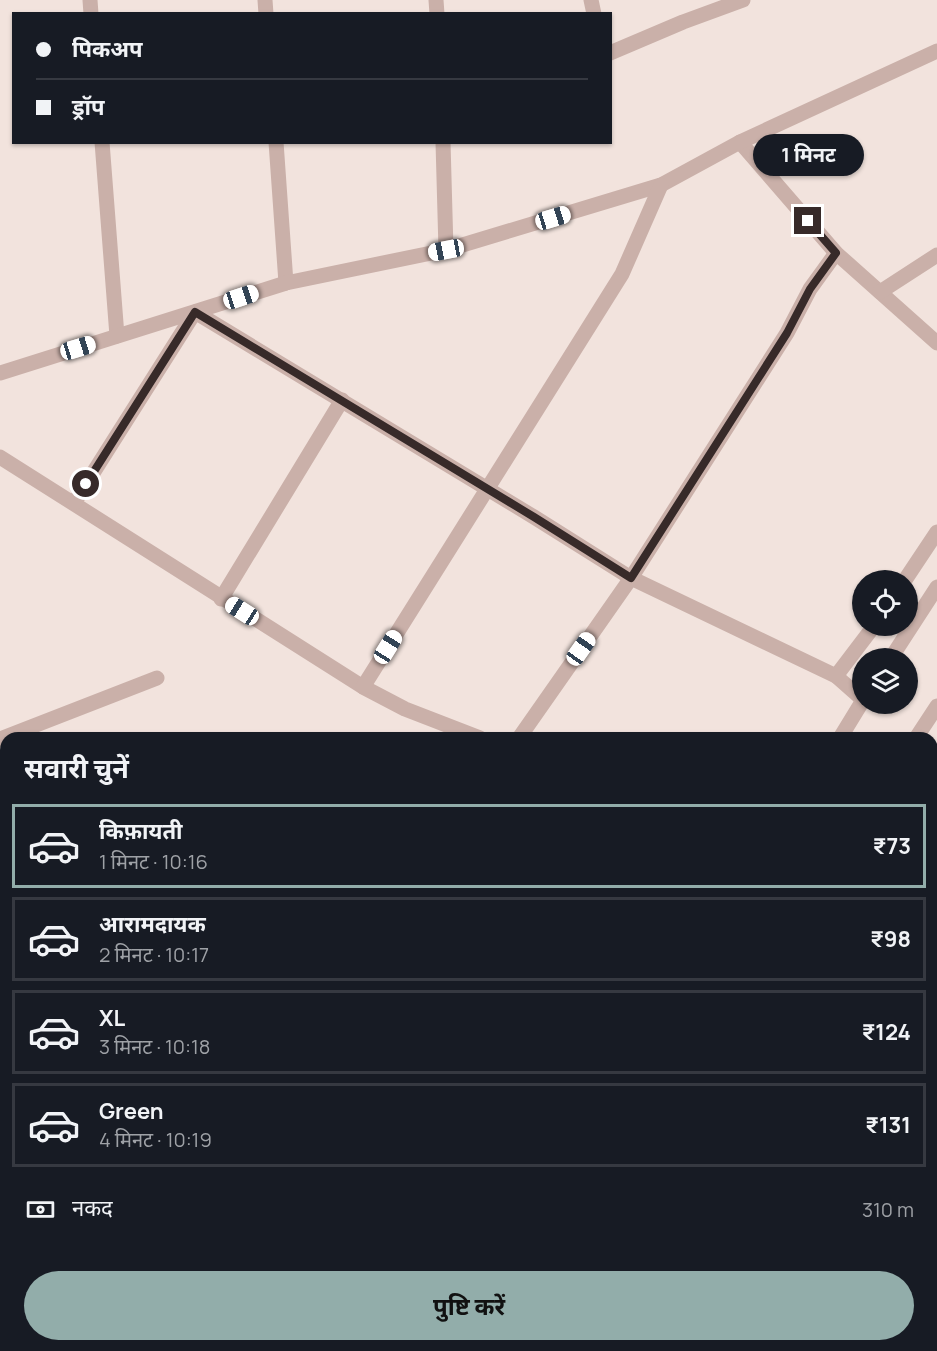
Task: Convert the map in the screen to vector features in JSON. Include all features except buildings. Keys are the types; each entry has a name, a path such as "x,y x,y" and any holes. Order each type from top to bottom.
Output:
{"street":[{"path":"612,52 743,0"},
{"path":"0,373 286,283 446,250 661,185 740,141 937,52"},
{"path":"740,141 836,253 937,343"},
{"path":"102,144 117,336"},
{"path":"276,144 286,283"},
{"path":"443,144 446,250"},
{"path":"363,687 622,274 661,185"},
{"path":"523,732 631,578 787,333 810,289 836,253"},
{"path":"880,292 937,255"},
{"path":"195,312 489,489 631,578 836,676 852,691"},
{"path":"74,503 195,312"},
{"path":"221,598 342,400"},
{"path":"0,457 363,687 405,710 464,732"},
{"path":"912,570 937,532"},
{"path":"897,648 937,587"},
{"path":"836,676 866,636"},
{"path":"30,732 157,678"},
{"path":"920,732 937,706"},
{"path":"843,732 854,714"}],"route":[{"path":"86,484 195,312 631,578 787,333 810,289 836,253 808,221"}]}
